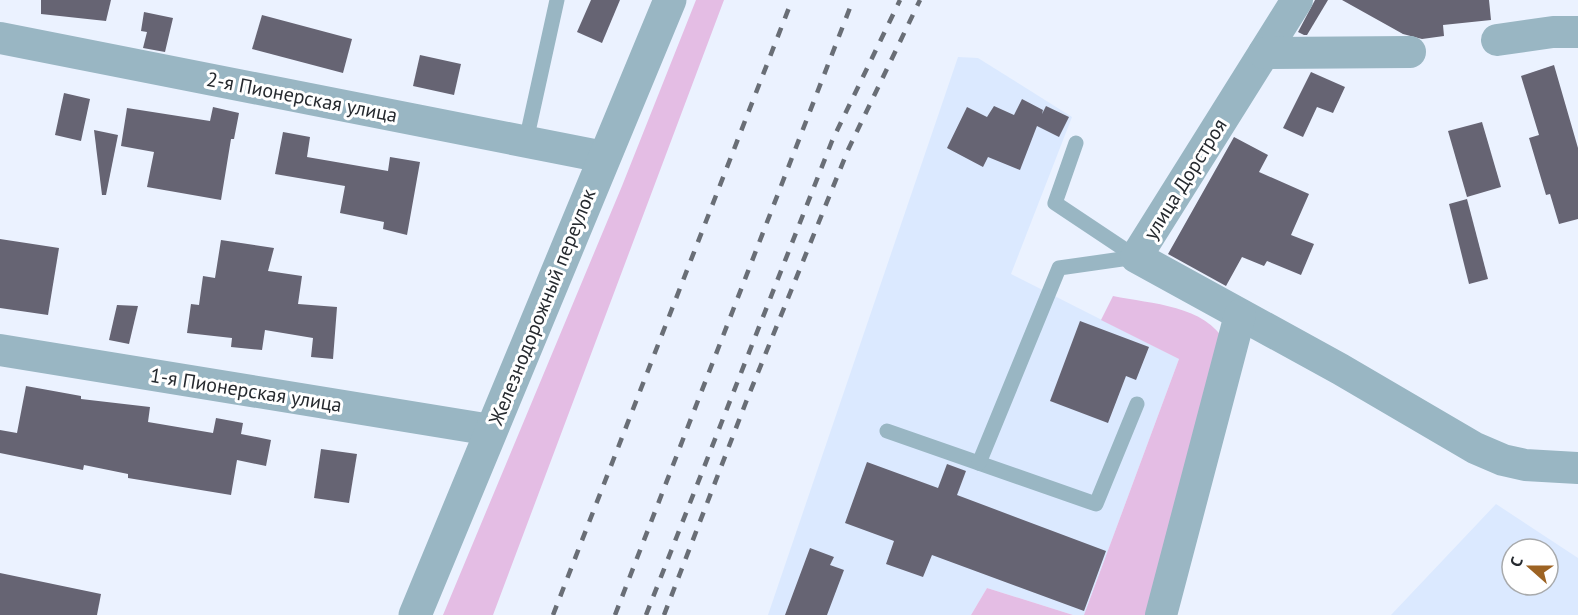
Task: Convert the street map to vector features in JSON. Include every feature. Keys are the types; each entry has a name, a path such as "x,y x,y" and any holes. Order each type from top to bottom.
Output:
{"street":[{"name":"Железнодорожный переулок","path":"415,615 670,0"},
{"name":"улица Дорстроя","path":"1296,0 1136,257 1340,369 1475,448 1503,460 1525,465 1578,468"},
{"path":"1497,40 1553,32 1578,32"},
{"name":"2-я Пионерская улица","path":"0,38 604,156"},
{"path":"1264,53 1410,52"},
{"path":"1161,615 1240,315"},
{"name":"1-я Пионерская улица","path":"0,350 491,430"}],"lane":[{"path":"526,141 557,0"},
{"path":"1076,143 1055,203 1136,257"},
{"path":"979,463 1059,268 1136,257"},
{"path":"887,431 1096,504 1137,404"}],"shaded area":[{"path":"696,0 724,0 493,615 443,615 622,186"},
{"path":"958,57 978,58 1072,117 1011,274 1179,359 1084,615 1073,615 987,588 971,615 768,615"},
{"path":"1113,296 1160,304 1191,314 1217,330 1226,343 1151,615 1084,615 1179,359 1101,320"},
{"path":"1496,504 1546,537 1500,537 1500,597 1560,597 1560,546 1578,558 1578,615 1391,615"},
{"path":"987,588 1073,615 971,615"}],"building":[{"path":"41,0 111,0 106,21 41,14"},
{"path":"591,0 620,0 602,43 577,32"},
{"path":"1315,0 1328,0 1307,35 1304,35 1298,32"},
{"path":"1342,0 1489,0 1491,20 1443,25 1444,36 1422,39 1403,34"},
{"path":"144,12 173,18 165,52 143,48 147,32 141,31"},
{"path":"262,15 352,39 343,73 252,49"},
{"path":"420,55 461,64 454,95 413,86"},
{"path":"1554,65 1578,148 1578,219 1559,224 1550,194 1546,195 1529,138 1539,135 1521,76"},
{"path":"1311,72 1345,87 1333,113 1317,107 1303,137 1283,128"},
{"path":"64,93 90,99 81,141 55,135"},
{"path":"1022,99 1043,110 1042,114 1046,106 1069,117 1059,137 1037,126 1020,170 988,157 983,167 947,148 967,107 987,117 994,106 1014,115"},
{"path":"213,107 239,113 234,139 231,139 221,200 147,187 154,152 121,146 127,108 210,121"},
{"path":"1482,122 1501,187 1467,197 1448,131"},
{"path":"94,130 118,135 106,195 102,195"},
{"path":"283,132 310,137 307,157 388,171 390,157 420,162 407,235 383,229 384,222 340,213 345,186 275,174"},
{"path":"1234,137 1268,155 1259,172 1309,194 1291,235 1314,244 1301,275 1267,261 1264,266 1242,257 1226,286 1168,254"},
{"path":"1467,199 1488,279 1469,284 1449,204"},
{"path":"0,239 59,248 48,315 0,308"},
{"path":"221,240 274,248 268,271 302,276 298,304 337,307 333,359 311,357 313,338 265,330 262,350 231,347 232,338 187,333 191,304 199,305 203,276 215,278"},
{"path":"117,305 138,306 129,344 109,340"},
{"path":"1080,321 1149,347 1136,380 1126,376 1108,423 1050,401"},
{"path":"26,386 81,396 81,399 150,407 148,422 213,433 216,418 243,423 241,434 271,440 266,466 237,460 231,495 128,478 128,474 84,465 83,470 0,453 0,430 17,433"},
{"path":"321,449 357,454 349,503 314,498"},
{"path":"867,462 938,488 947,464 966,471 957,495 1106,551 1084,611 932,555 923,577 886,564 894,541 845,523"},
{"path":"810,548 834,557 830,565 844,570 827,615 785,615"},
{"path":"0,573 101,594 97,615 0,615"}],"railway":[{"path":"553,615 792,0"},
{"path":"615,615 853,0"},
{"path":"646,615 832,141 900,0"},
{"path":"664,615 746,402 848,150 920,0"}]}
